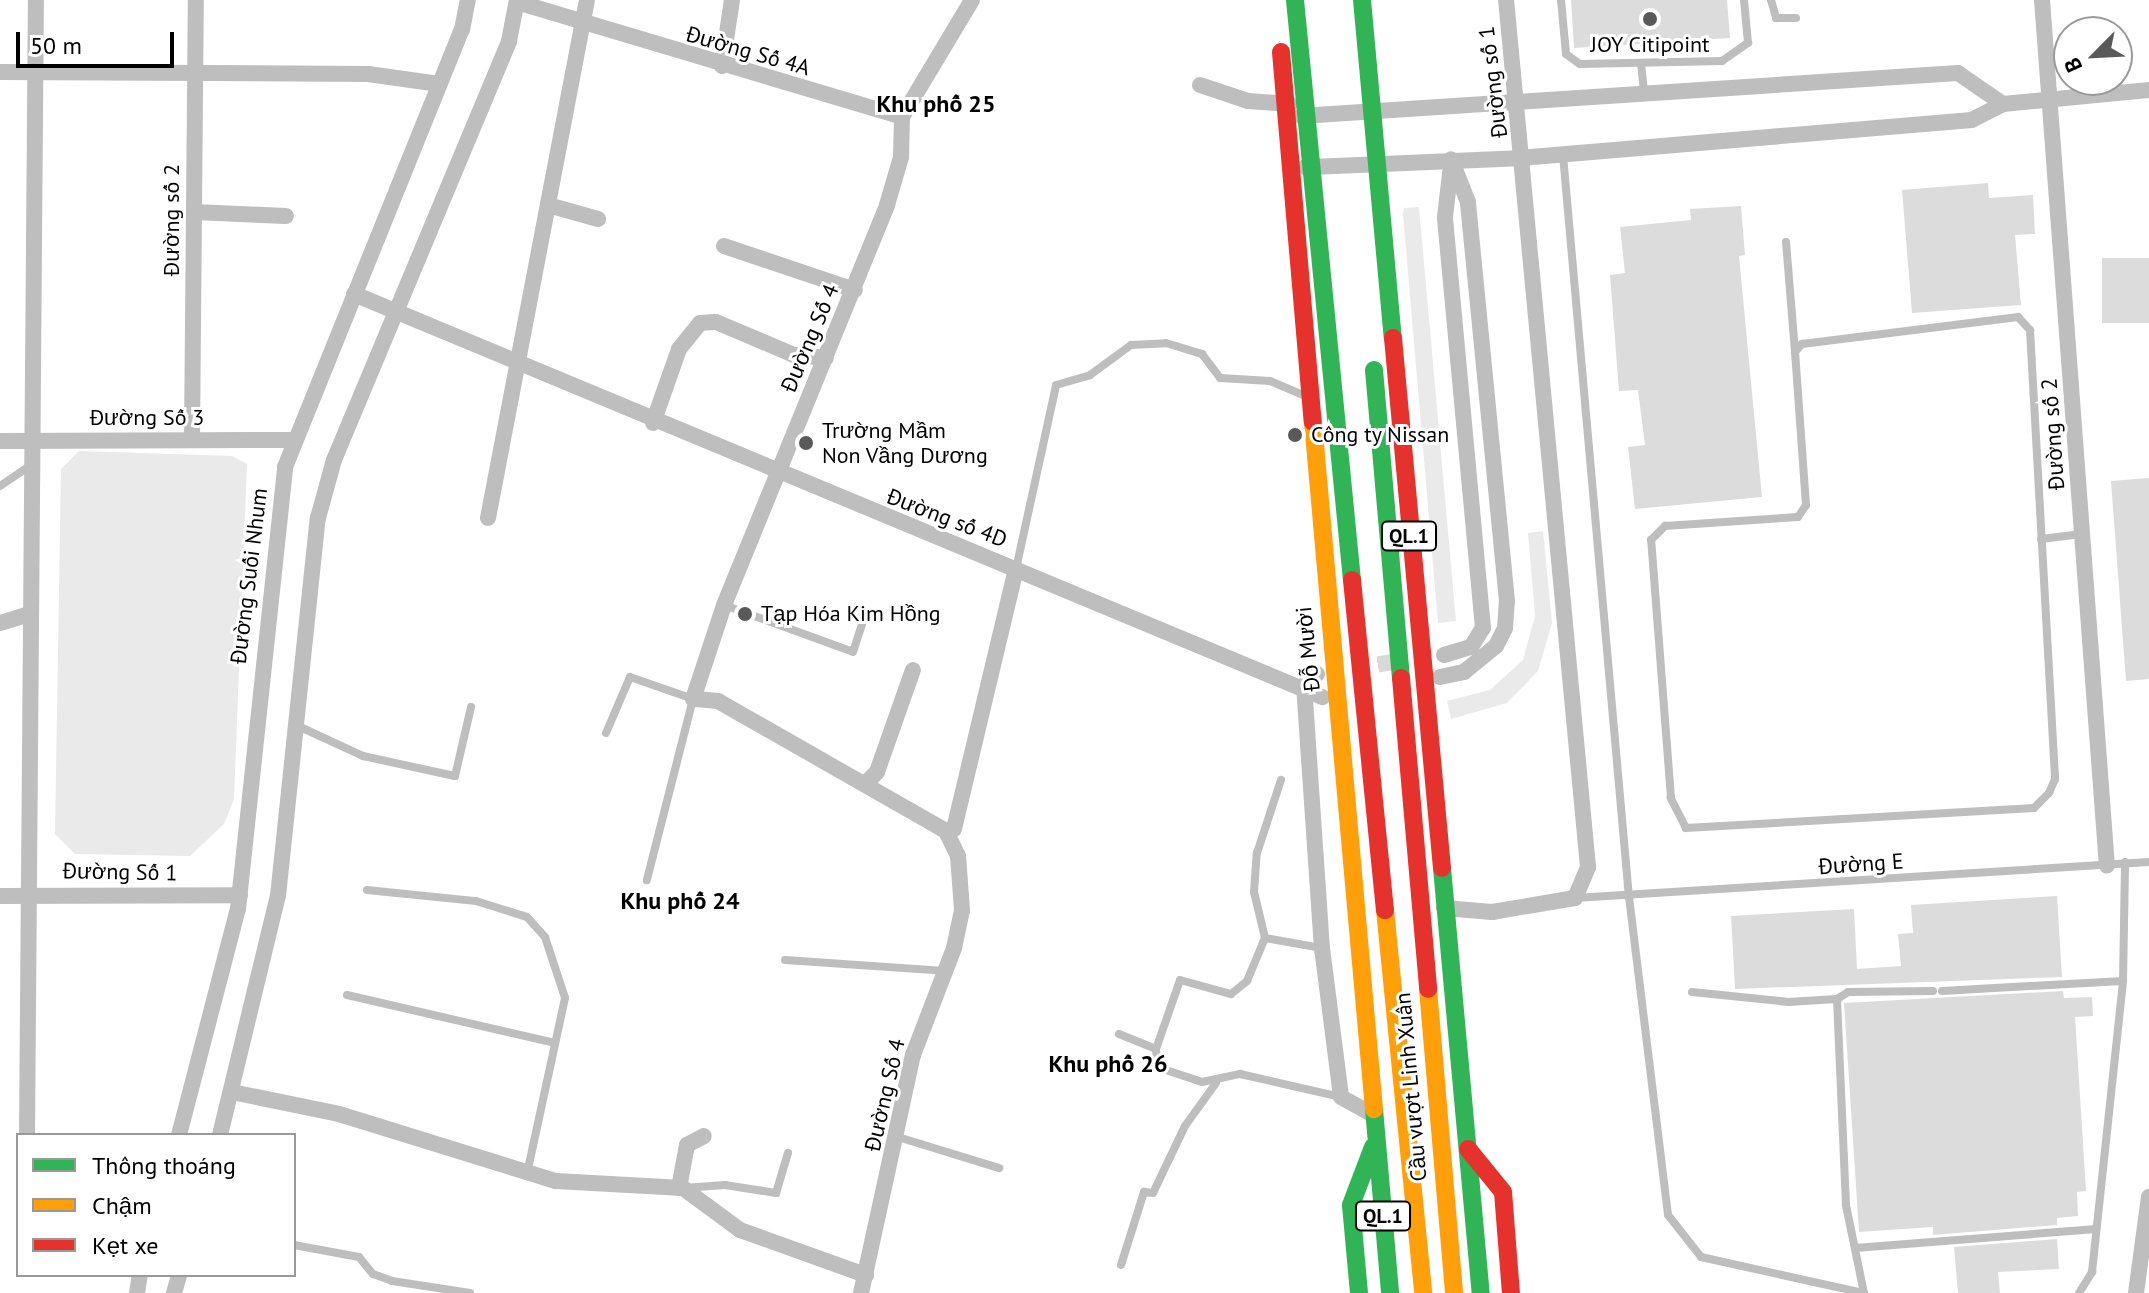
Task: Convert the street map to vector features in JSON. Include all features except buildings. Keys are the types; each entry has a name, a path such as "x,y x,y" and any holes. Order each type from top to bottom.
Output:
{"highway":[{"name":"Đỗ Mười","path":"1275,0 1307,396 1390,1293"},
{"name":"QL.1","path":"1295,0 1304,110 1375,764"},
{"name":"QL.1","path":"1342,0 1354,112 1406,779"},
{"name":"QL.1","path":"1362,0 1481,1293"},
{"path":"1363,984 1375,764"},
{"name":"Cầu vượt Linh Xuân","path":"1375,764 1423,1293"},
{"path":"1406,779 1444,908"},
{"name":"Cầu vượt Linh Xuân","path":"1406,779 1454,1293"},
{"path":"1359,1293 1351,1205 1376,1140"},
{"path":"1468,1149 1503,1192 1511,1293"}],"street":[{"path":"27,1133 36,0"},
{"name":"Đường số 2","path":"192,439 196,0"},
{"name":"Đường Suối Nhum","path":"180,1133 240,895 276,511 294,440 439,84 468,0"},
{"path":"488,518 587,0"},
{"path":"722,66 732,0"},
{"name":"Đường Số 4","path":"693,699 724,605 855,290 901,157 902,117 972,0"},
{"name":"Đường số 1","path":"1506,0 1524,158 1588,867 1575,898"},
{"name":"Đường số 2","path":"2042,0 2107,866"},
{"path":"221,1133 275,914 298,726 318,518 334,460 509,41 517,1"},
{"name":"Đường Số 4A","path":"517,1 582,26 902,117"},
{"path":"0,72 368,74 439,84"},
{"path":"1200,85 1282,110 1354,112 1518,104 1958,73 2003,104"},
{"path":"1288,168 1524,158 1972,120 2003,104 2149,90"},
{"path":"1444,655 1471,647 1483,628 1445,217 1451,159"},
{"path":"1440,677 1464,672 1496,646 1507,601 1468,202 1451,159"},
{"path":"548,205 598,219"},
{"path":"194,212 286,216"},
{"path":"724,246 855,290"},
{"name":"Đường số 4D","path":"354,294 396,310 517,367 776,474 1016,569 1311,679 1322,697"},
{"path":"653,423 679,349 700,323 716,322 794,355 826,358"},
{"name":"Đường Số 3","path":"0,441 294,440"},
{"path":"693,699 718,701 946,831 954,829 1016,569"},
{"path":"0,623 29,614"},
{"path":"865,784 877,772 913,670"},
{"path":"1311,679 1322,948 1341,1097 1373,1115"},
{"name":"Đường Số 4","path":"861,1293 898,1137 913,1055 946,972 962,910 958,856 946,831"},
{"name":"Đường Số 1","path":"0,896 27,893 240,895"},
{"path":"1444,908 1492,912 1575,898"},
{"path":"232,1092 339,1114 528,1169 556,1181 681,1188 740,1230 866,1275"},
{"path":"681,1188 687,1145 704,1136"},
{"path":"2136,1293 2149,1197"}],"lane":[{"path":"1561,0 1566,54 1580,64 1722,61 1748,43 1744,0"},
{"path":"1771,0 1776,18 1796,18"},
{"path":"1641,63 1644,95"},
{"path":"1563,155 1629,897 1668,1215 1701,1257 1864,1293 1846,1205 1837,999"},
{"path":"1786,242 1806,505 1798,517 1665,526 1651,540 1671,798 1686,828 2034,808 2055,779 2030,330 2018,317 1802,344 1795,352"},
{"path":"1016,569 1056,385 1090,375 1131,345 1166,343 1202,354 1220,378 1270,381 1307,396"},
{"path":"0,486 31,465"},
{"path":"2041,539 2082,534"},
{"path":"724,605 853,652 865,614"},
{"path":"606,733 630,677 693,699 647,880"},
{"path":"298,726 363,756 455,776 471,707"},
{"path":"1216,1083 1157,1067 1156,1049 1180,980 1231,994 1247,981 1265,938 1254,892 1257,853 1281,780"},
{"path":"2079,1293 2092,1272 2123,981 2125,862"},
{"name":"Đường E","path":"1575,898 2149,862"},
{"path":"367,890 443,894 527,917 545,937 565,998 528,1169"},
{"path":"1265,938 1322,948"},
{"path":"785,960 946,972"},
{"path":"1692,992 1758,1000 1837,999 1848,992 1938,991 2123,981"},
{"path":"347,995 555,1043"},
{"path":"1119,1034 1156,1049"},
{"path":"1121,1265 1144,1192 1154,1191 1185,1126 1216,1083 1240,1074 1341,1097"},
{"path":"898,1137 999,1168"},
{"path":"681,1188 725,1185 776,1193 788,1153"},
{"path":"1855,1248 2096,1229"},
{"path":"296,1245 359,1257 373,1274 392,1281 470,1293"}],"shaded area":[{"path":"1419,207 1456,621 1438,623 1403,214 1404,208"},
{"path":"79,451 232,456 247,464 234,799 224,824 190,856 75,854 55,834 61,469"},
{"path":"1543,531 1552,623 1538,671 1507,703 1451,719 1447,701 1490,690 1523,660 1535,616 1528,533"}],"tunnel":[{"path":"1354,668 1406,660"}],"traffic: fast":[{"path":"1295,0 1352,580"},
{"path":"1362,0 1393,338"},
{"path":"1374,370 1401,678"},
{"path":"1442,868 1481,1293"},
{"path":"1374,1109 1390,1293"},
{"path":"1359,1293 1351,1205 1373,1147"}],"traffic: slow":[{"path":"1313,422 1374,1109"},
{"path":"1385,910 1423,1293"},
{"path":"1428,989 1454,1293"}],"traffic: jam":[{"path":"1281,52 1313,422"},
{"path":"1393,338 1442,868"},
{"path":"1352,580 1385,910"},
{"path":"1401,678 1428,989"},
{"path":"1468,1149 1503,1192 1511,1293"}],"place":[{"name":"JOY Citipoint","path":"1650,19"},
{"name":"Công ty Nissan","path":"1295,435"},
{"name":"Trường Mầm Non Vầng Dương","path":"806,443"},
{"name":"Tạp Hóa Kim Hồng","path":"745,614"}],"district":[{"name":"Khu phố 25","path":"936,104"},
{"name":"Khu phố 24","path":"680,901"},
{"name":"Khu phố 26","path":"1108,1064"}]}
